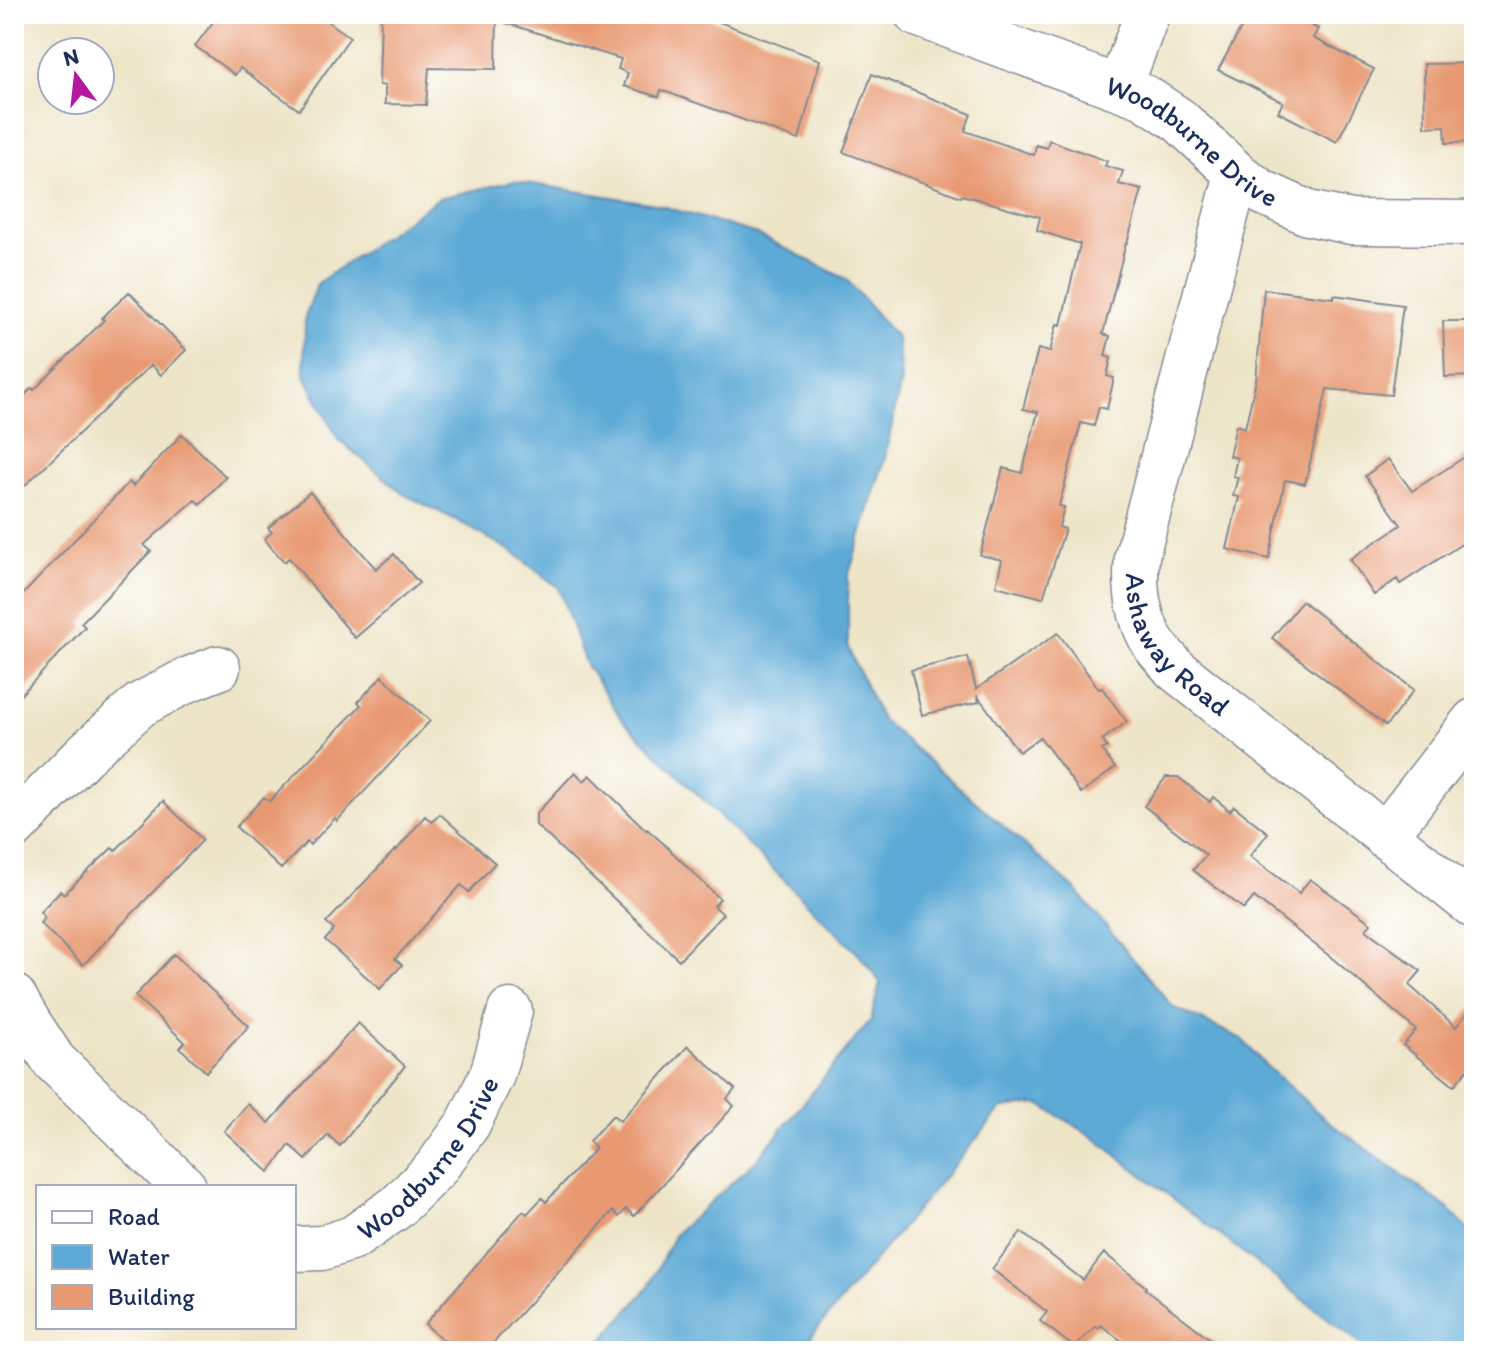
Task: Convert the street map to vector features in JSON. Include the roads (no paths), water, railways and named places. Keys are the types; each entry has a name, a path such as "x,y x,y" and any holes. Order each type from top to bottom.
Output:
{"street":[{"name":"Woodburne Drive","path":"917,14 1144,97 1179,120 1237,174 1262,192 1308,213 1351,222 1474,223"},
{"path":"1120,87 1147,14"},
{"name":"Ashaway Road","path":"1237,174 1137,556 1135,582 1140,614 1154,644 1175,669 1474,906"},
{"path":"14,827 84,755 140,705 187,680 218,668"},
{"path":"1385,836 1474,721"},
{"path":"14,997 54,1061 182,1185"},
{"name":"Woodburne Drive","path":"296,1249 322,1248 353,1238 397,1207 436,1168 468,1124 492,1075 510,1011"}],"water":[{"path":"514,181 655,204 757,234 846,279 897,338 901,381 885,457 848,577 848,648 881,719 1075,889 1173,1007 1242,1039 1263,1063 1324,1118 1450,1210 1474,1237 1474,1351 1370,1351 1092,1136 1039,1104 1002,1108 799,1351 593,1351 648,1288 675,1234 757,1160 871,1020 880,982 859,955 622,719 585,663 559,588 511,551 405,495 338,439 304,374 305,316 318,283 439,198"}]}
